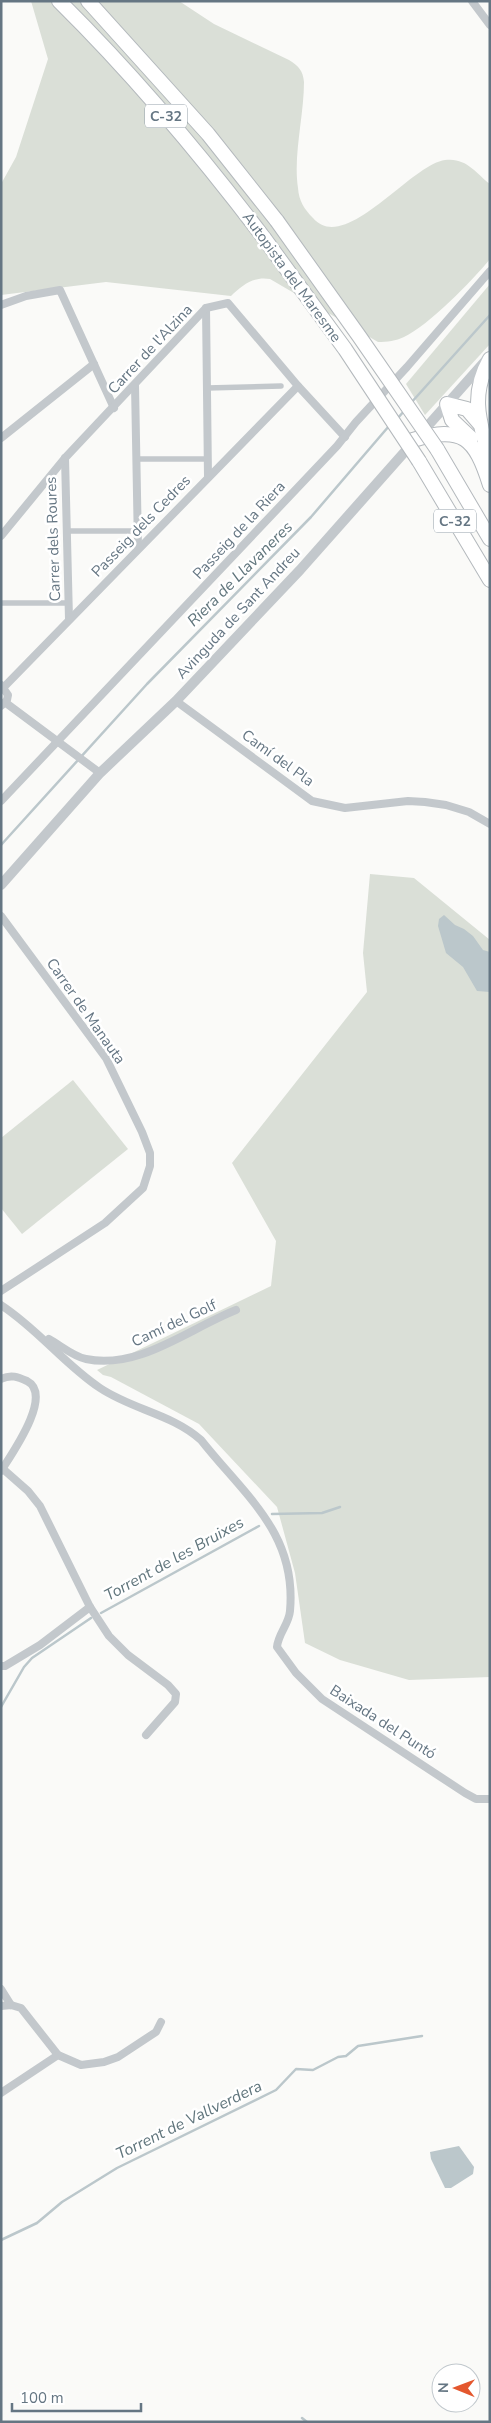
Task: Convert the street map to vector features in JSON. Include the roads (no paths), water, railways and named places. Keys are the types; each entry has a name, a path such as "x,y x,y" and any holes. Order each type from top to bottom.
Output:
{"highway":[{"name":"Autopista del Maresme","path":"59,1 152,99 213,172 264,238 345,349 419,461 490,580"},
{"name":"Autopista del Maresme","path":"88,1 208,134 277,221 437,450 490,539"},
{"path":"490,359 478,391 479,423 490,485"},
{"path":"447,404 467,409 479,423"},
{"path":"447,404 452,420 471,439 485,458"},
{"path":"413,440 432,434 452,434 464,438 485,458"}],"street":[{"path":"472,1 490,25"},
{"name":"Passeig de la Riera","path":"1,801 345,437 356,422 407,367 490,271"},
{"path":"1,305 26,296 60,290 114,408"},
{"name":"Carrer de l'Alzina","path":"1,536 65,458 206,308 228,303 298,386 345,437"},
{"path":"206,308 208,477"},
{"name":"Avinguda de Sant Andreu","path":"1,885 100,773 176,701 300,570 490,355"},
{"path":"1,438 94,364"},
{"path":"135,385 138,548"},
{"path":"207,388 282,386"},
{"name":"Passeig dels Cedres","path":"3,686 298,386"},
{"name":"Carrer dels Roures","path":"65,458 70,619"},
{"path":"137,459 208,459"},
{"path":"67,531 138,531"},
{"path":"1,603 69,603"},
{"path":"3,686 8,695 4,704 100,773"},
{"name":"Camí del Pla","path":"176,701 312,801 345,808 408,801 424,802 446,805 469,812 490,824"},
{"name":"Carrer de Manauta","path":"1,916 106,1058 142,1132 150,1153 150,1166 143,1188 105,1223 1,1291"},
{"path":"1,1291 1,1304"},
{"name":"Baixada del Puntó","path":"1,1304 41,1335 74,1369 102,1389 122,1400 170,1419 191,1431 201,1440 269,1521 284,1555 290,1596 290,1614 277,1647 296,1674 322,1699 465,1793 476,1800 490,1800"},
{"name":"Camí del Golf","path":"41,1335 85,1359 123,1361 158,1348 208,1321 236,1310"},
{"path":"1,1379 8,1376 17,1376 31,1384 36,1395 36,1407 2,1470 28,1491 40,1506 90,1607 115,1643 168,1685 176,1694 175,1702 146,1735"},
{"path":"1,1666 5,1666 40,1645 90,1607"},
{"path":"1,1989 12,2005"},
{"path":"1,2006 12,2005 21,2008 58,2055 80,2065 104,2062 118,2057 156,2032 161,2022"},
{"path":"1,2093 58,2055"}],"waterway":[{"name":"Riera de Llavaneres","path":"410,404 490,315"},
{"name":"Riera de Llavaneres","path":"397,419 405,410"},
{"name":"Riera de Llavaneres","path":"1,845 147,684 311,517 389,426"},
{"name":"Torrent de les Bruixes","path":"272,1514 322,1513 340,1507"},
{"name":"Torrent de les Bruixes","path":"101,1613 259,1526"},
{"name":"Torrent de les Bruixes","path":"1,1707 24,1667 32,1658 91,1618"},
{"name":"Torrent de Vallverdera","path":"1,2240 37,2223 62,2202 117,2168 276,2090 296,2069 313,2070 338,2057 346,2056 358,2046 422,2036"},
{"path":"302,2418 307,2422"}]}
